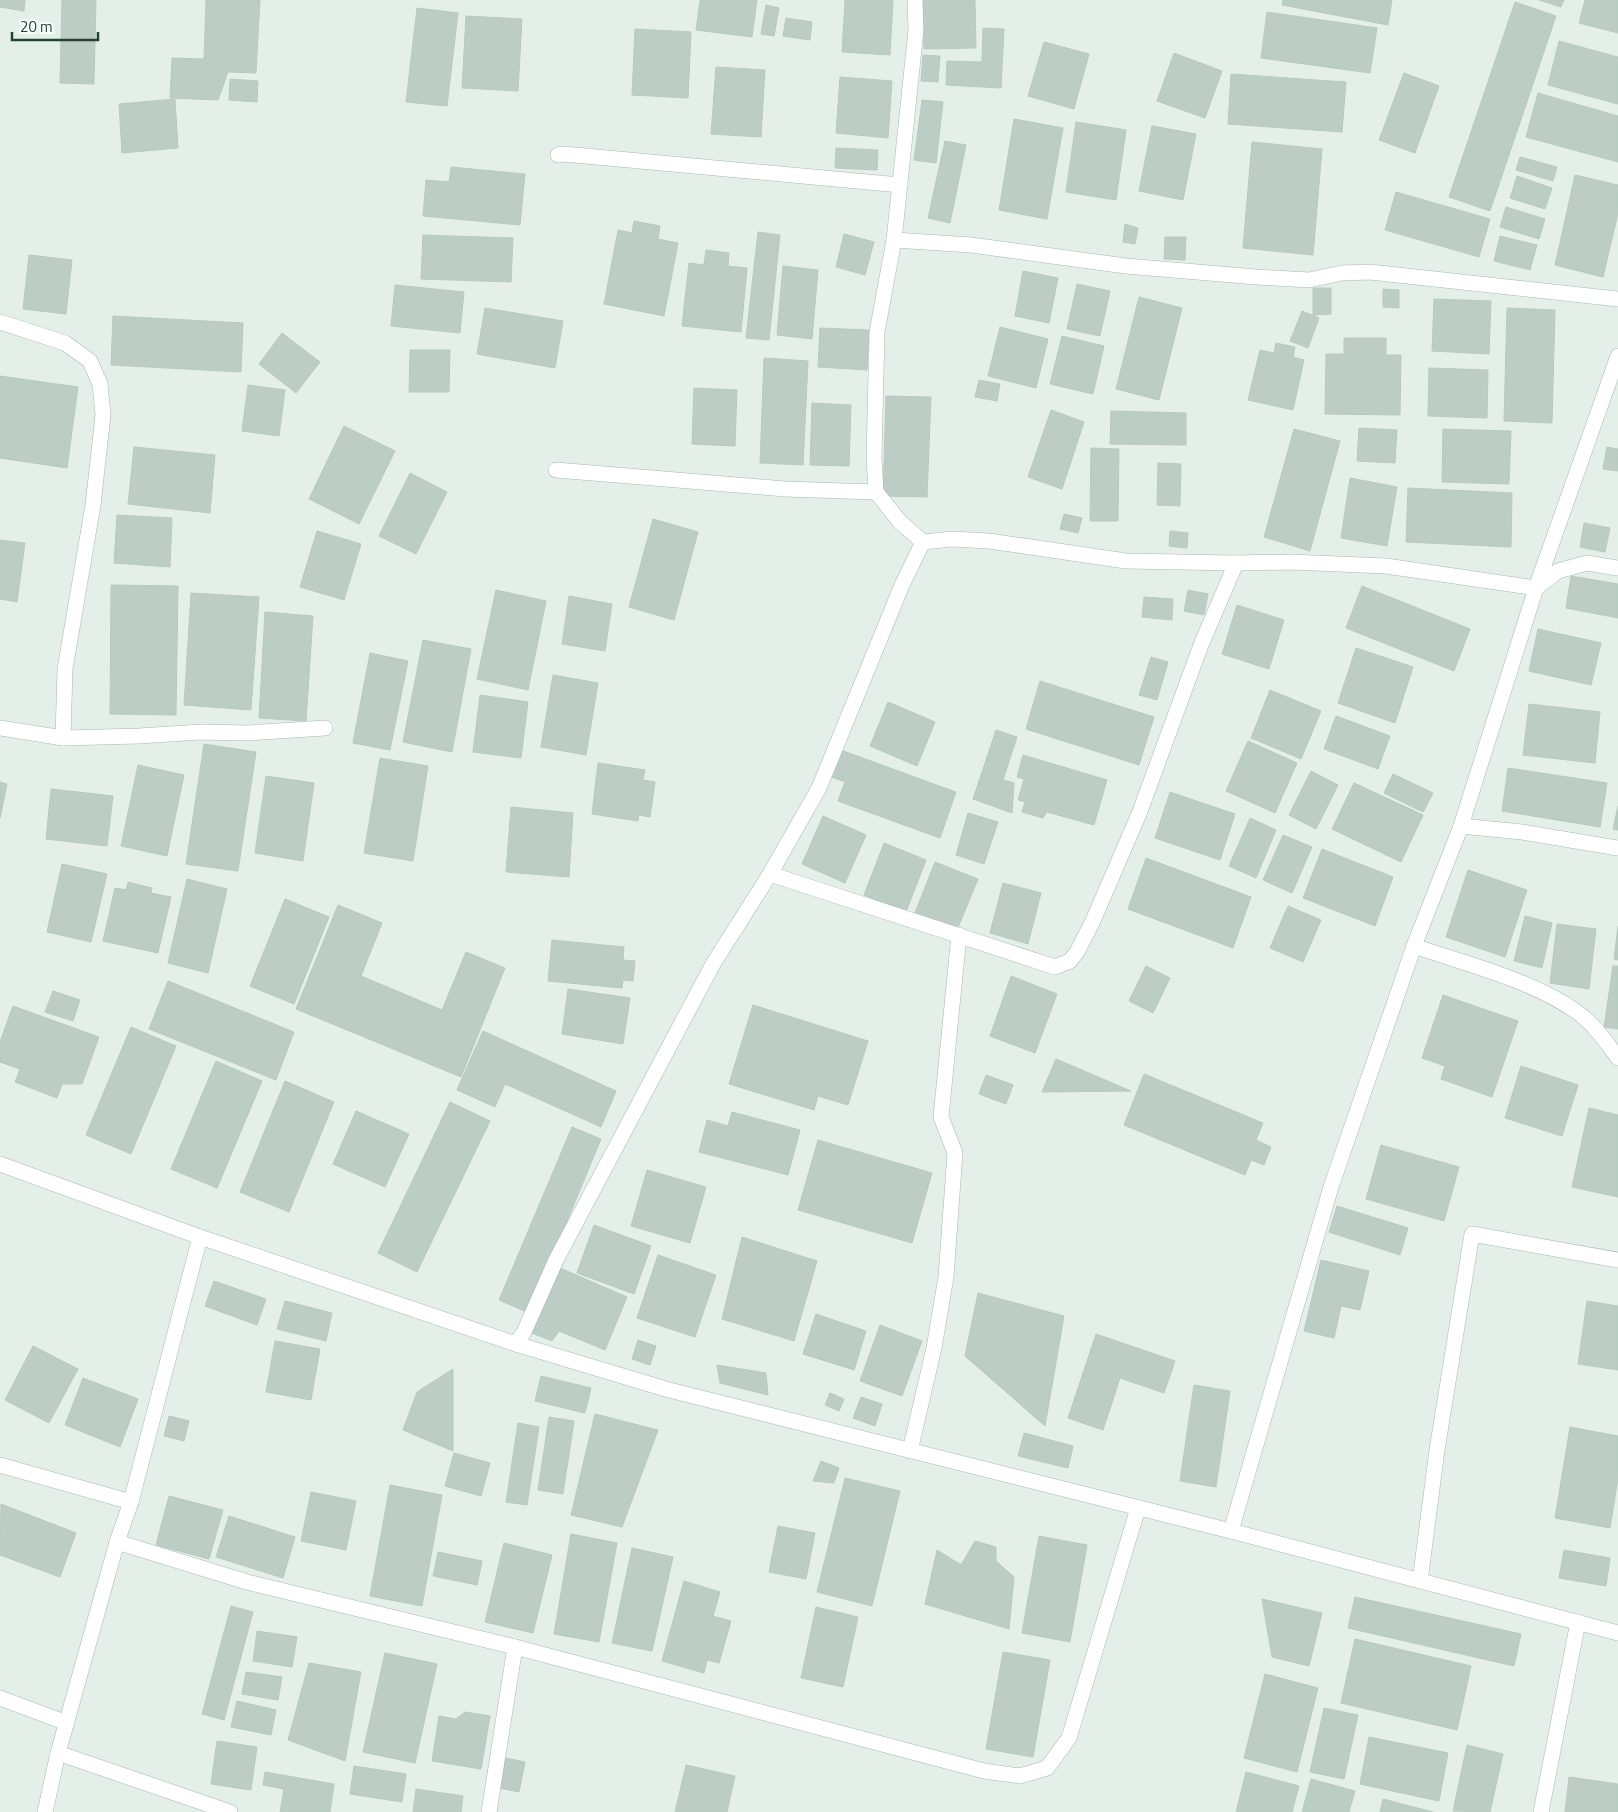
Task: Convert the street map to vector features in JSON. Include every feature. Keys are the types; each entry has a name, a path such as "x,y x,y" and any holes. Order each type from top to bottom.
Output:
{"street":[{"path":"915,0 916,30 894,240 877,332 874,458 876,492 900,522 923,542 952,539 989,541 1126,561 1291,562 1386,566 1536,588 1558,571 1587,563 1618,568"},
{"path":"558,155 900,185"},
{"path":"894,240 971,245 1126,266 1309,280 1342,273 1370,272 1618,299"},
{"path":"0,322 65,344 90,361 100,384 103,415 93,505 65,669 63,738"},
{"path":"1231,1532 1331,1187 1414,946 1460,826 1536,588 1618,356"},
{"path":"556,470 785,489 876,492"},
{"path":"516,1344 524,1332 556,1260 713,964 770,874 819,788 902,585 923,542"},
{"path":"770,874 1055,967 1070,961 1077,952 1092,923 1139,814 1201,645 1236,563"},
{"path":"0,728 63,738 171,735 200,732 247,733 325,728"},
{"path":"1460,826 1522,832 1618,848"},
{"path":"910,1451 934,1348 946,1277 955,1153 940,1117 959,935"},
{"path":"1414,946 1538,989 1578,1013 1602,1036 1618,1058"},
{"path":"0,1164 200,1237 516,1344 669,1390 1138,1508 1618,1632"},
{"path":"1420,1581 1437,1450 1472,1234 1618,1260"},
{"path":"45,1812 58,1753 117,1542 131,1502 200,1237"},
{"path":"0,1465 131,1502"},
{"path":"117,1542 247,1582 515,1647 984,1771 1020,1776 1046,1768 1069,1738 1138,1508"},
{"path":"1541,1812 1578,1622"},
{"path":"489,1812 515,1647"},
{"path":"0,1698 67,1723"},
{"path":"58,1753 230,1812"}],"building":[{"path":"0,0 25,0 24,11 0,7"},
{"path":"62,0 96,0 94,84 60,83"},
{"path":"206,0 260,0 256,73 228,72 218,100 170,98 172,58 204,59"},
{"path":"700,0 757,0 752,37 696,30"},
{"path":"845,0 893,0 890,55 842,52"},
{"path":"923,0 975,0 976,48 924,49"},
{"path":"1283,0 1392,0 1388,25 1282,5"},
{"path":"1539,0 1564,0 1561,7"},
{"path":"1585,0 1618,0 1618,33 1579,23"},
{"path":"1515,2 1556,16 1490,211 1449,197"},
{"path":"766,5 779,8 774,36 761,34"},
{"path":"417,8 458,13 447,106 406,102"},
{"path":"1267,12 1377,28 1370,73 1261,58"},
{"path":"466,16 522,19 518,91 462,88"},
{"path":"786,18 812,22 810,40 783,36"},
{"path":"983,28 1004,29 1001,88 946,85 947,61 982,62"},
{"path":"635,29 691,32 688,98 632,95"},
{"path":"1559,41 1618,57 1618,104 1548,85"},
{"path":"1044,42 1089,54 1074,109 1028,96"},
{"path":"1174,53 1222,71 1205,118 1157,101"},
{"path":"923,55 940,56 938,82 921,81"},
{"path":"716,67 765,70 761,137 711,134"},
{"path":"1404,73 1439,86 1415,153 1379,140"},
{"path":"1231,74 1346,82 1342,132 1228,124"},
{"path":"840,77 892,81 888,138 836,133"},
{"path":"230,79 258,81 257,102 229,100"},
{"path":"1538,93 1618,116 1618,162 1526,137"},
{"path":"175,99 178,148 122,153 119,104"},
{"path":"922,100 943,102 936,163 914,160"},
{"path":"1014,119 1063,128 1047,219 999,210"},
{"path":"1076,122 1126,130 1116,200 1066,192"},
{"path":"1152,126 1196,134 1183,200 1139,191"},
{"path":"945,141 966,145 950,223 928,218"},
{"path":"1252,142 1322,149 1313,255 1243,248"},
{"path":"836,148 878,150 877,170 835,168"},
{"path":"1520,157 1557,167 1553,181 1516,170"},
{"path":"451,167 525,174 520,225 423,216 426,180 449,182"},
{"path":"1575,175 1618,185 1618,213 1603,277 1555,265"},
{"path":"1517,176 1552,188 1545,209 1510,198"},
{"path":"1396,192 1490,219 1479,257 1385,230"},
{"path":"1506,207 1545,219 1539,239 1500,227"},
{"path":"634,221 660,226 658,239 678,243 664,316 604,304 618,230 632,233"},
{"path":"1125,224 1138,228 1135,244 1123,242"},
{"path":"758,232 780,235 769,340 746,338"},
{"path":"844,234 874,242 865,275 836,267"},
{"path":"423,235 513,238 511,282 421,279"},
{"path":"1500,236 1537,245 1530,270 1494,261"},
{"path":"1165,237 1186,237 1185,260 1164,259"},
{"path":"706,250 729,253 728,266 747,268 741,332 682,326 689,263 704,265"},
{"path":"29,255 72,260 66,314 23,309"},
{"path":"783,266 818,270 812,339 777,335"},
{"path":"1023,271 1058,278 1049,323 1015,316"},
{"path":"1077,284 1110,291 1100,336 1067,329"},
{"path":"395,285 464,292 460,333 391,326"},
{"path":"1313,288 1331,288 1331,314 1313,315"},
{"path":"1383,289 1399,290 1399,308 1383,307"},
{"path":"1139,297 1182,308 1159,400 1116,389"},
{"path":"1434,299 1491,301 1489,354 1432,351"},
{"path":"485,308 563,321 555,368 477,354"},
{"path":"1507,308 1555,310 1552,423 1504,421"},
{"path":"1302,311 1319,318 1308,348 1290,341"},
{"path":"113,316 243,323 241,372 111,365"},
{"path":"1000,327 1048,339 1036,388 988,376"},
{"path":"820,328 869,330 867,370 818,367"},
{"path":"282,333 320,362 296,393 259,364"},
{"path":"1062,336 1104,346 1093,394 1050,384"},
{"path":"1344,338 1386,338 1386,355 1401,355 1400,415 1325,414 1326,354 1344,354"},
{"path":"1276,343 1295,347 1293,357 1304,360 1293,410 1248,400 1260,350 1274,353"},
{"path":"410,350 450,350 449,392 409,392"},
{"path":"764,358 808,361 803,465 760,463"},
{"path":"1429,368 1488,370 1487,418 1428,416"},
{"path":"0,376 78,387 67,468 0,458"},
{"path":"979,380 1000,384 997,401 975,397"},
{"path":"248,385 285,390 279,436 242,431"},
{"path":"694,388 737,390 735,446 692,444"},
{"path":"886,396 931,397 927,497 883,496"},
{"path":"812,403 851,405 849,466 810,465"},
{"path":"1051,410 1084,422 1062,489 1028,477"},
{"path":"1111,411 1186,413 1186,445 1110,444"},
{"path":"344,426 395,451 359,524 309,499"},
{"path":"1359,428 1397,430 1395,463 1357,461"},
{"path":"1294,429 1340,441 1310,551 1264,537"},
{"path":"1443,429 1511,431 1509,484 1442,482"},
{"path":"134,447 215,455 210,513 128,504"},
{"path":"1607,447 1618,449 1618,471 1603,469"},
{"path":"1091,448 1119,449 1118,521 1090,521"},
{"path":"1158,463 1181,464 1180,506 1157,505"},
{"path":"410,473 447,492 416,554 379,536"},
{"path":"1350,478 1397,487 1387,546 1341,538"},
{"path":"1408,488 1512,493 1511,547 1406,542"},
{"path":"1064,514 1082,518 1078,533 1060,529"},
{"path":"117,515 172,518 170,567 114,563"},
{"path":"653,519 698,532 674,620 629,607"},
{"path":"1584,523 1610,528 1605,552 1580,547"},
{"path":"317,531 361,544 344,600 300,587"},
{"path":"1170,531 1188,533 1187,548 1169,546"},
{"path":"0,540 25,543 17,602 0,599"},
{"path":"1571,576 1618,584 1618,618 1566,608"},
{"path":"111,585 178,586 176,715 110,714"},
{"path":"1362,586 1470,629 1454,671 1346,628"},
{"path":"496,590 546,601 528,690 477,679"},
{"path":"1188,590 1208,594 1204,615 1184,611"},
{"path":"191,593 259,597 251,710 184,705"},
{"path":"569,596 612,604 605,651 562,644"},
{"path":"1144,597 1173,599 1172,620 1142,617"},
{"path":"1237,605 1284,620 1269,669 1222,654"},
{"path":"265,612 313,616 306,721 259,718"},
{"path":"1538,629 1601,643 1591,685 1529,671"},
{"path":"423,640 471,649 452,752 403,742"},
{"path":"1356,648 1413,667 1395,723 1338,703"},
{"path":"370,653 408,661 390,750 353,743"},
{"path":"1151,657 1168,662 1157,700 1139,695"},
{"path":"553,675 598,683 586,755 541,747"},
{"path":"1040,681 1154,717 1139,765 1026,729"},
{"path":"1270,690 1321,711 1301,759 1251,738"},
{"path":"480,695 528,702 521,758 473,752"},
{"path":"888,702 935,722 917,766 870,746"},
{"path":"1529,704 1600,712 1595,763 1523,755"},
{"path":"1336,716 1390,736 1378,769 1324,749"},
{"path":"996,730 1017,737 1003,780 1014,783 1012,813 973,799"},
{"path":"1248,741 1297,763 1275,813 1226,791"},
{"path":"204,744 256,752 238,871 186,864"},
{"path":"838,749 956,792 940,838 838,801 845,782 829,776"},
{"path":"1023,755 1107,780 1094,825 1047,812 1043,818 1022,812 1025,802 1018,800 1024,779 1017,777"},
{"path":"380,758 428,766 413,861 364,853"},
{"path":"598,763 645,770 643,780 655,782 650,817 639,815 638,821 592,814"},
{"path":"138,765 184,775 167,856 121,846"},
{"path":"1508,768 1607,783 1600,827 1502,811"},
{"path":"1311,771 1338,785 1316,829 1289,815"},
{"path":"1393,774 1433,793 1423,812 1384,793"},
{"path":"266,776 314,783 303,861 255,853"},
{"path":"0,782 7,784 0,818"},
{"path":"1354,783 1423,815 1401,862 1332,829"},
{"path":"51,789 113,796 107,846 46,839"},
{"path":"1170,792 1235,814 1220,860 1155,838"},
{"path":"1618,806 1618,830 1613,829"},
{"path":"511,807 573,813 569,877 506,872"},
{"path":"968,813 998,822 984,864 956,855"},
{"path":"823,816 866,835 845,883 802,864"},
{"path":"1250,818 1276,830 1256,878 1229,866"},
{"path":"1283,835 1312,847 1292,893 1263,880"},
{"path":"884,843 926,860 906,912 864,895"},
{"path":"1322,849 1393,877 1375,926 1303,898"},
{"path":"1146,858 1251,897 1233,948 1128,909"},
{"path":"935,862 978,879 957,930 915,913"},
{"path":"62,864 107,874 91,942 47,932"},
{"path":"1468,870 1527,890 1505,957 1446,937"},
{"path":"187,879 227,889 208,973 168,963"},
{"path":"128,882 152,888 151,893 171,897 158,953 103,941 115,888 126,890"},
{"path":"1003,883 1041,893 1028,944 990,933"},
{"path":"285,899 329,917 294,1004 250,986"},
{"path":"338,905 382,923 361,976 442,1010 466,952 505,968 461,1077 296,1009"},
{"path":"1288,906 1321,920 1303,962 1270,948"},
{"path":"1525,916 1552,923 1542,968 1514,961"},
{"path":"1557,924 1596,929 1589,989 1550,983"},
{"path":"1618,926 1618,960 1614,959"},
{"path":"552,940 624,947 623,960 635,961 633,981 623,980 622,988 548,981"},
{"path":"1146,966 1170,978 1153,1013 1129,1001"},
{"path":"1613,966 1618,966 1618,1029 1604,1027"},
{"path":"1011,976 1057,994 1035,1053 990,1036"},
{"path":"168,981 294,1032 276,1080 149,1029"},
{"path":"568,989 630,998 623,1044 562,1034"},
{"path":"53,991 80,1000 73,1021 45,1012"},
{"path":"1443,995 1518,1021 1492,1097 1441,1079 1445,1066 1422,1058"},
{"path":"753,1005 868,1041 848,1105 818,1096 814,1110 729,1084"},
{"path":"13,1006 99,1037 82,1084 62,1084 57,1098 15,1082 20,1069 0,1062 0,1042"},
{"path":"131,1027 176,1046 131,1154 86,1135"},
{"path":"483,1031 616,1091 601,1127 505,1084 495,1107 457,1090"},
{"path":"1056,1059 1131,1091 1042,1092"},
{"path":"216,1061 262,1081 217,1188 171,1169"},
{"path":"1521,1066 1578,1085 1562,1136 1505,1118"},
{"path":"1144,1074 1263,1123 1256,1140 1271,1147 1264,1165 1251,1160 1245,1175 1124,1125"},
{"path":"986,1075 1013,1085 1006,1104 979,1094"},
{"path":"285,1081 334,1102 289,1212 240,1192"},
{"path":"450,1102 490,1121 417,1272 378,1253"},
{"path":"1589,1108 1618,1115 1618,1197 1572,1187"},
{"path":"356,1111 409,1134 385,1187 333,1164"},
{"path":"732,1112 800,1130 788,1175 699,1152 707,1120 728,1126"},
{"path":"572,1127 601,1139 529,1313 499,1300"},
{"path":"818,1140 932,1173 912,1243 798,1210"},
{"path":"1381,1145 1459,1167 1444,1221 1366,1199"},
{"path":"647,1170 706,1187 690,1243 631,1226"},
{"path":"1337,1206 1408,1228 1400,1255 1329,1232"},
{"path":"594,1225 651,1246 634,1294 577,1273"},
{"path":"742,1237 817,1261 794,1341 722,1319"},
{"path":"658,1255 716,1275 695,1337 637,1318"},
{"path":"1321,1260 1369,1271 1360,1310 1341,1306 1334,1338 1304,1331"},
{"path":"560,1268 627,1297 605,1350 559,1331 552,1341 532,1333"},
{"path":"214,1281 266,1299 257,1325 205,1306"},
{"path":"978,1293 1064,1316 1045,1426 965,1356"},
{"path":"285,1301 332,1313 326,1341 277,1329"},
{"path":"1587,1301 1618,1306 1618,1370 1578,1364"},
{"path":"816,1314 866,1331 854,1370 803,1354"},
{"path":"880,1325 922,1341 902,1396 860,1381"},
{"path":"1096,1334 1175,1361 1164,1393 1120,1378 1103,1430 1068,1418"},
{"path":"638,1340 656,1346 650,1365 632,1359"},
{"path":"275,1341 320,1349 311,1400 266,1392"},
{"path":"33,1346 78,1369 49,1423 5,1400"},
{"path":"717,1365 766,1373 768,1395 720,1383"},
{"path":"453,1369 453,1451 403,1430 417,1392"},
{"path":"541,1376 591,1388 585,1413 535,1401"},
{"path":"83,1378 138,1399 120,1447 65,1425"},
{"path":"1194,1385 1230,1391 1216,1487 1180,1481"},
{"path":"830,1393 844,1399 839,1411 825,1405"},
{"path":"861,1397 882,1404 875,1426 853,1418"},
{"path":"595,1414 658,1430 622,1527 571,1515"},
{"path":"169,1416 189,1421 184,1441 164,1436"},
{"path":"549,1417 574,1421 563,1494 538,1490"},
{"path":"518,1423 539,1427 527,1505 506,1502"},
{"path":"1570,1427 1618,1436 1618,1478 1610,1528 1555,1518"},
{"path":"1024,1433 1073,1446 1068,1468 1018,1456"},
{"path":"454,1453 490,1463 481,1496 445,1486"},
{"path":"821,1461 839,1468 834,1483 813,1481"},
{"path":"845,1478 900,1491 872,1606 817,1592"},
{"path":"390,1485 442,1495 422,1606 370,1596"},
{"path":"311,1492 356,1501 346,1550 301,1541"},
{"path":"169,1496 223,1510 209,1559 156,1545"},
{"path":"1,1504 76,1533 60,1577 0,1555"},
{"path":"229,1516 295,1537 283,1578 216,1557"},
{"path":"778,1526 815,1533 806,1579 769,1572"},
{"path":"571,1534 617,1543 599,1642 554,1634"},
{"path":"1039,1536 1087,1545 1070,1642 1022,1633"},
{"path":"975,1541 996,1547 996,1561 1014,1577 1009,1629 925,1604 937,1550 961,1565"},
{"path":"504,1543 552,1555 533,1633 485,1622"},
{"path":"632,1548 673,1557 652,1651 612,1643"},
{"path":"1564,1550 1610,1558 1606,1586 1559,1578"},
{"path":"438,1552 482,1561 477,1585 433,1576"},
{"path":"684,1581 720,1592 713,1616 731,1621 719,1663 707,1660 704,1673 662,1661"},
{"path":"1355,1597 1521,1634 1514,1666 1348,1628"},
{"path":"1262,1599 1322,1613 1309,1666 1272,1657"},
{"path":"231,1606 253,1612 224,1720 202,1714"},
{"path":"816,1607 858,1617 843,1687 801,1678"},
{"path":"257,1631 297,1637 292,1667 253,1661"},
{"path":"1355,1639 1471,1666 1457,1730 1341,1703"},
{"path":"1003,1652 1050,1660 1033,1757 986,1749"},
{"path":"385,1653 437,1664 415,1763 363,1752"},
{"path":"309,1663 361,1672 345,1761 288,1740"},
{"path":"246,1672 282,1677 278,1700 242,1694"},
{"path":"1265,1674 1318,1688 1297,1772 1244,1758"},
{"path":"237,1701 276,1710 271,1735 231,1727"},
{"path":"1324,1708 1358,1715 1344,1779 1310,1772"},
{"path":"465,1712 490,1716 481,1769 432,1761 439,1716 456,1719"},
{"path":"1369,1737 1448,1753 1439,1801 1360,1784"},
{"path":"217,1741 257,1747 251,1790 211,1784"},
{"path":"1467,1745 1503,1754 1490,1812 1453,1811"},
{"path":"505,1758 525,1762 519,1792 499,1788"},
{"path":"686,1765 735,1776 727,1812 675,1812"},
{"path":"354,1766 406,1774 402,1802 350,1794"},
{"path":"265,1772 334,1784 330,1812 280,1812 284,1789 263,1785"},
{"path":"1246,1772 1299,1786 1292,1812 1236,1812"},
{"path":"1569,1777 1618,1784 1618,1812 1565,1812"},
{"path":"1311,1779 1355,1791 1349,1812 1302,1812"},
{"path":"416,1789 463,1796 461,1812 413,1812"},
{"path":"1383,1799 1433,1812 1380,1812"}]}
